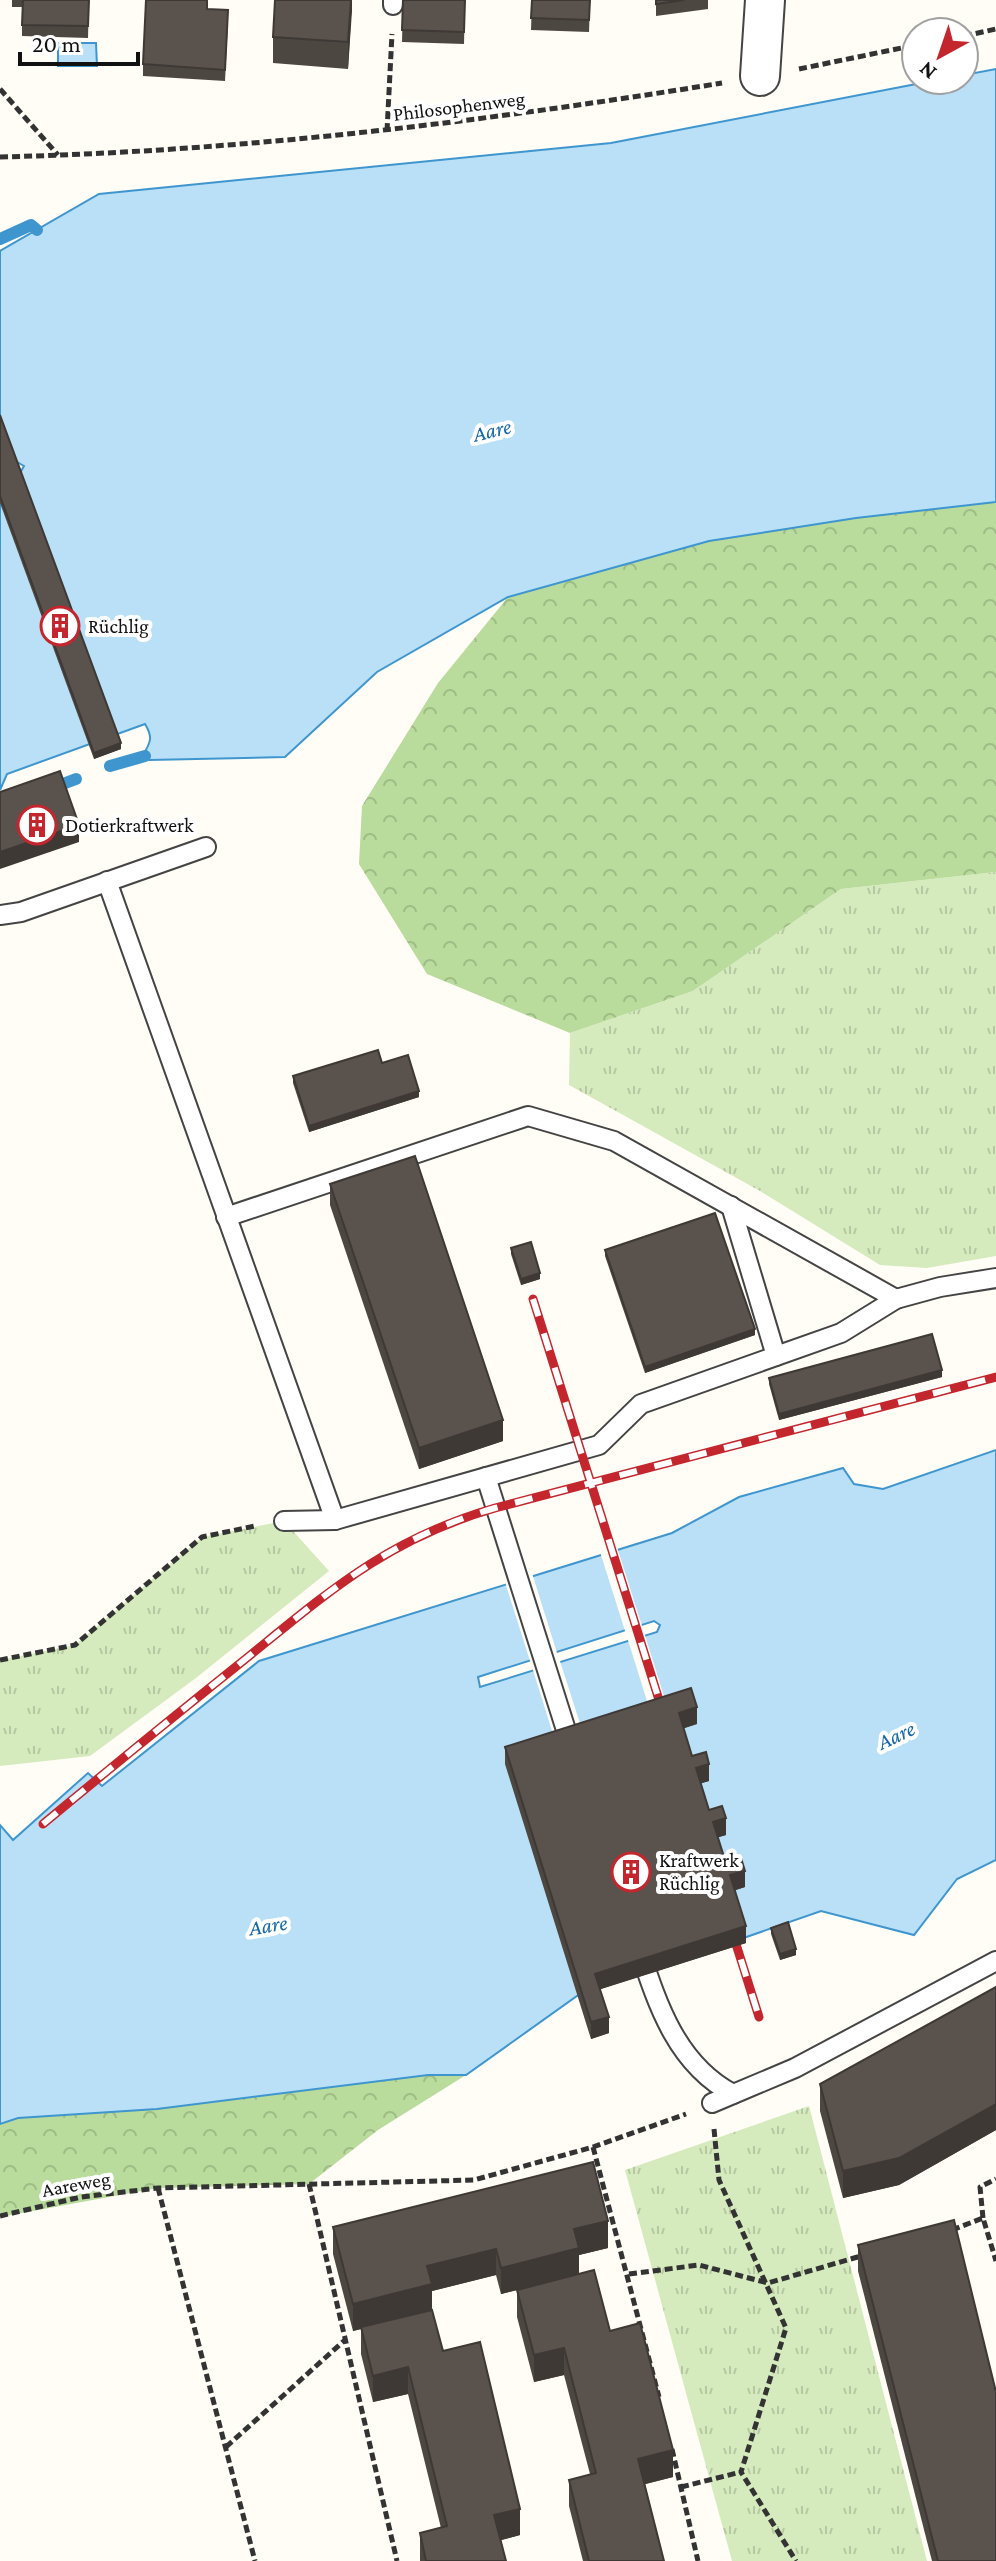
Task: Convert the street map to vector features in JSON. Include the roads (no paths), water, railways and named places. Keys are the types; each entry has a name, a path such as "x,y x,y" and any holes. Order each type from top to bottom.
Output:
{"street":[{"path":"760,76 765,0"}],"lane":[{"path":"0,915 21,912 206,847"},
{"path":"107,881 335,1520"},
{"path":"226,1217 528,1116 614,1141 896,1299"},
{"path":"731,1206 776,1356"},
{"path":"284,1521 335,1520 599,1445 641,1404 841,1333 896,1299 940,1287 996,1278"},
{"path":"486,1477 580,1773"},
{"path":"633,1932 669,2030 693,2063 733,2094"},
{"path":"712,2103 795,2068 996,1961"}],"water":[{"path":"58,43 96,43 97,66 58,66"},
{"name":"Aare","path":"996,69 996,502 856,518 709,541 508,597 377,672 285,757 149,760 143,755 150,740 145,724 7,774 0,790 0,480 20,473 24,466 17,462 0,468 0,251 99,194 611,143 900,87 900,96 980,96 980,72"},
{"name":"Aare","path":"996,1450 996,1860 957,1879 914,1935 821,1911 577,1996 466,2075 428,2075 157,2109 18,2118 0,2124 0,1825 13,1840 88,1773 102,1786 259,1661 672,1533 739,1497 843,1468 854,1484 883,1489","holes":["654,1621 660,1625 657,1632 480,1687 478,1677"]}],"waterway":[{"path":"0,239 31,225 37,230"},
{"path":"110,766 145,756"},
{"path":"52,788 76,779"}],"railway":[{"path":"533,1299 665,1719"},
{"path":"43,1824 299,1615 358,1572 420,1536 495,1508 996,1377"},
{"path":"730,1925 759,2017"}],"place":[{"name":"Rüchlig","path":"60,626"},
{"name":"Dotierkraftwerk","path":"37,825"},
{"name":"Kraftwerk Rüchlig","path":"631,1872"}]}
